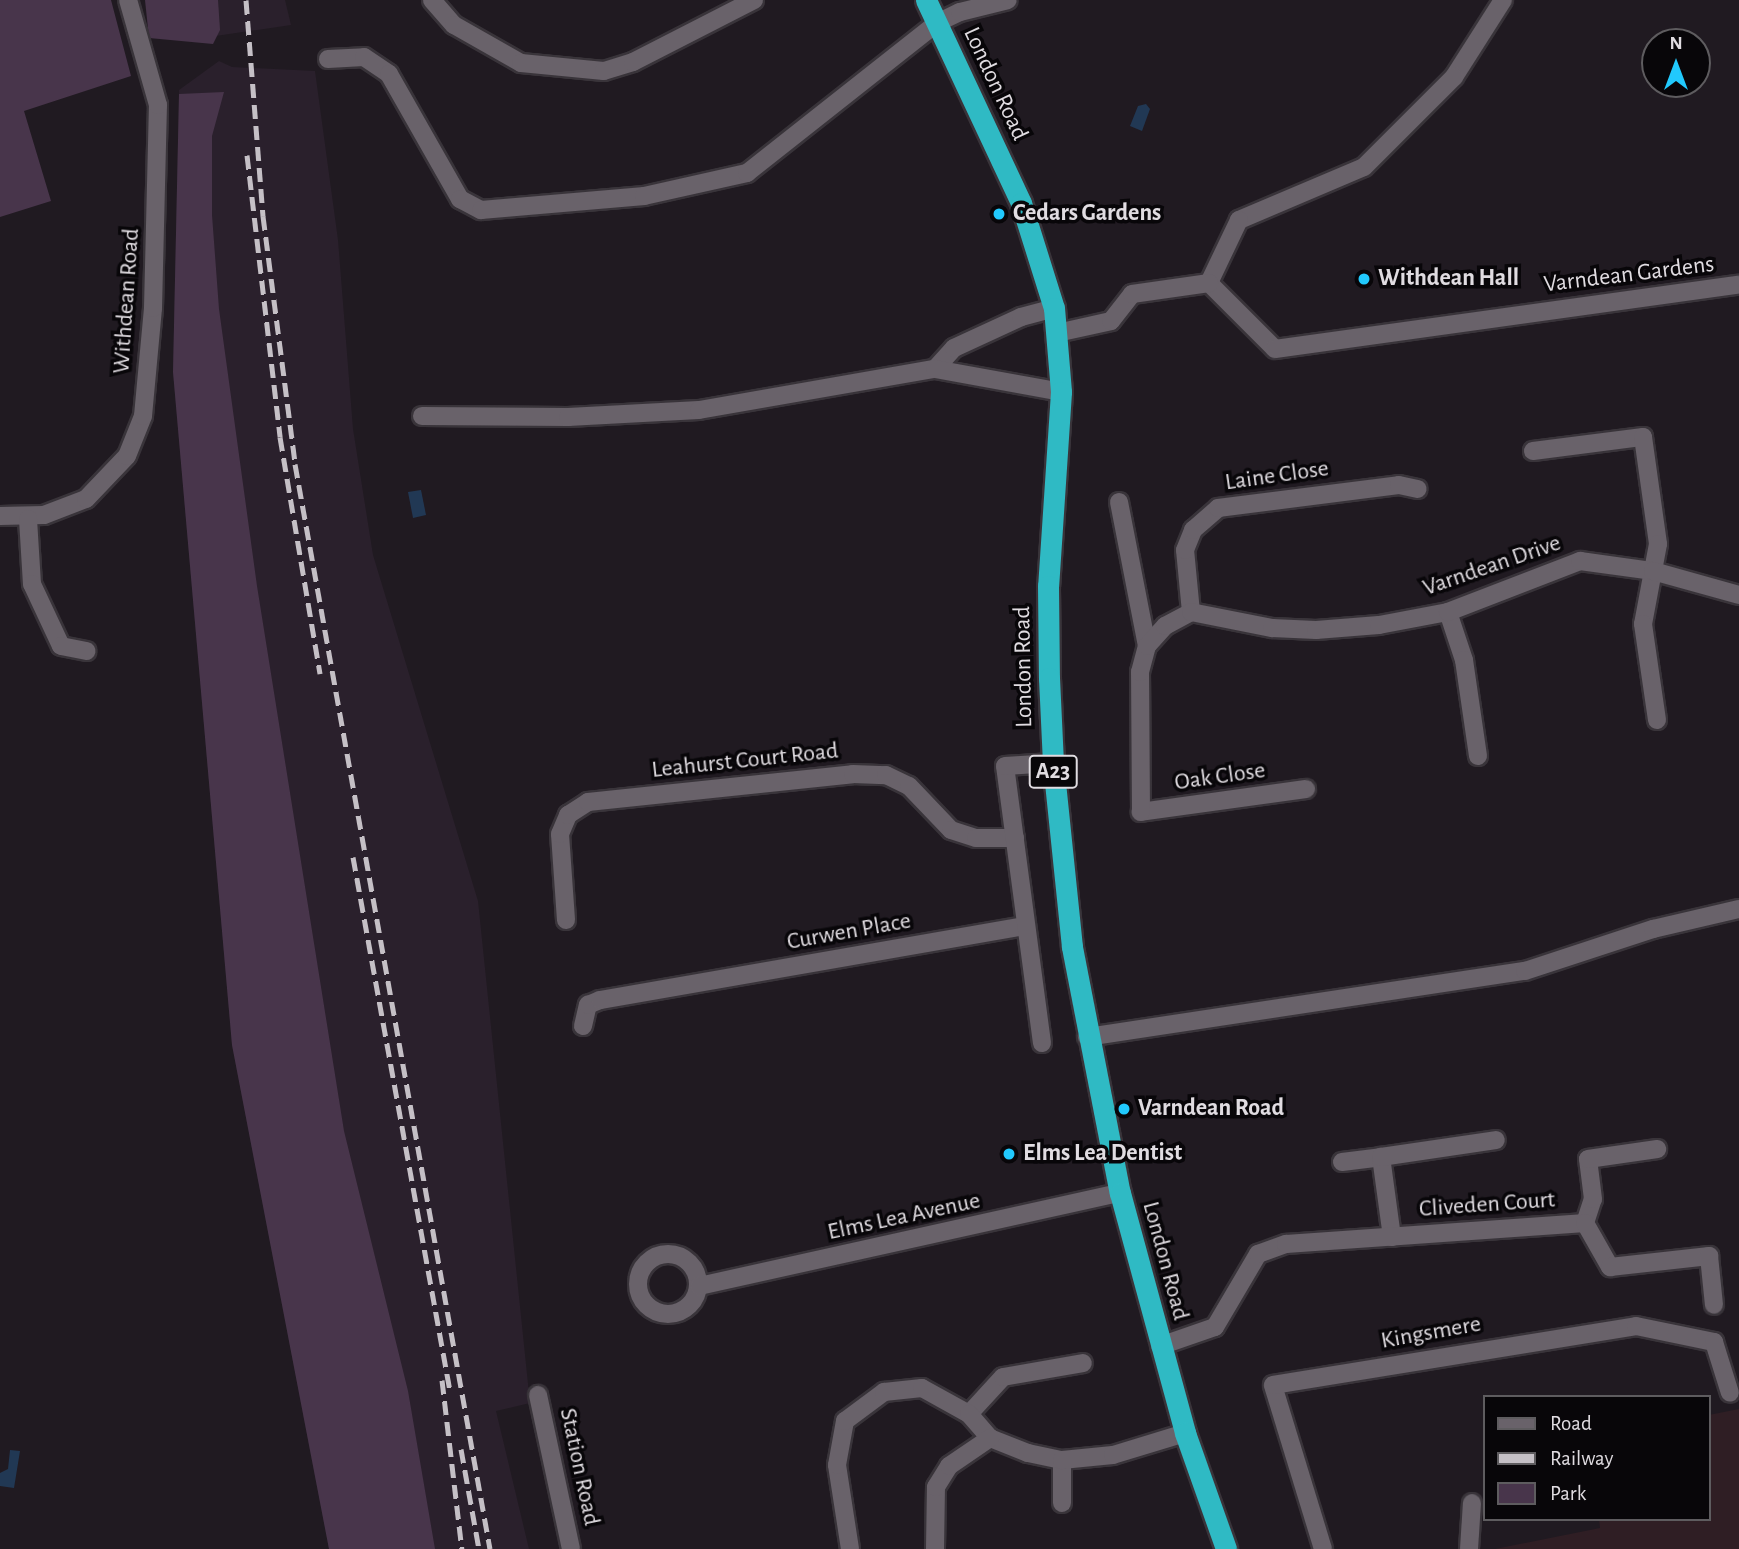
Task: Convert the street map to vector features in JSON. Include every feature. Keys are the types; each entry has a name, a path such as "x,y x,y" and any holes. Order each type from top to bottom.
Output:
{"highway":[{"name":"London Road","path":"926,0 1021,204 1054,308 1060,392 1048,586 1052,763 1087,1037 1120,1193 1160,1346 1185,1433 1226,1549"}],"street":[{"name":"Withdean Road","path":"0,516 28,519 63,509 102,487 127,456 143,416 153,309 158,105 128,0"},
{"path":"432,0 454,25 521,63 604,71 633,62 754,0"},
{"path":"328,59 364,57 389,74 460,199 481,210 644,196 747,173 937,23 960,12 1008,0"},
{"path":"1057,333 1111,321 1132,294 1209,283 1239,220 1364,167 1454,77 1503,0"},
{"name":"Varndean Gardens","path":"1209,283 1275,349 1739,285"},
{"path":"935,369 954,348 1021,317 1054,308"},
{"path":"422,416 568,417 699,410 935,369 1060,392"},
{"path":"1533,451 1643,437 1658,544 1643,624 1657,720"},
{"name":"Laine Close","path":"1191,612 1185,550 1193,530 1218,508 1399,485 1418,489"},
{"path":"1119,502 1147,646"},
{"path":"28,519 33,584 61,646 87,652"},
{"name":"Varndean Drive","path":"1191,612 1272,628 1317,630 1379,625 1447,612 1580,561 1653,571 1739,596"},
{"path":"1147,646 1165,626 1191,612"},
{"path":"1447,612 1464,660 1478,757"},
{"name":"Oak Close","path":"1147,646 1140,672 1141,812 1306,789"},
{"path":"1042,1042 1024,926 1005,766 1052,763"},
{"name":"Leahurst Court Road","path":"566,920 559,834 568,815 589,802 853,774 886,775 909,786 951,830 976,838 1015,838"},
{"path":"1087,1037 1525,971 1653,929 1739,909"},
{"name":"Curwen Place","path":"583,1026 588,1005 600,1000 1024,926"},
{"path":"1342,1162 1496,1140"},
{"name":"Cliveden Court","path":"1657,1149 1588,1159 1593,1199 1585,1223 1610,1267 1709,1256 1714,1306"},
{"name":"Cliveden Court","path":"1381,1157 1392,1237"},
{"name":"Elms Lea Avenue","path":"699,1286 1120,1193"},
{"name":"Cliveden Court","path":"1160,1346 1215,1327 1258,1254 1286,1244 1585,1223"},
{"name":"Kingsmere","path":"1324,1549 1273,1385 1636,1326 1714,1342 1730,1393"},
{"path":"969,1414 1003,1377 1083,1363"},
{"path":"850,1549 837,1465 845,1421 884,1392 922,1388 969,1414 990,1438 1028,1453 1062,1460 1113,1455 1185,1433"},
{"name":"Station Road","path":"538,1395 571,1549"},
{"path":"935,1549 936,1487 949,1466 990,1438"},
{"path":"1062,1460 1062,1503"},
{"path":"1469,1549 1472,1503"}],"shaded area":[{"path":"207,0 285,0 291,25 209,37"},
{"path":"219,61 232,67 315,71 338,240 353,429 373,555 478,901 530,1403 496,1411 529,1549 329,1549 232,1045 173,372 179,90"},
{"path":"1739,1409 1739,1549 1495,1549 1600,1528 1599,1521 1711,1521 1711,1415"}],"green space":[{"path":"0,0 111,0 131,76 24,111 51,201 0,217"},
{"path":"145,0 218,0 220,30 213,44 149,38"},
{"path":"224,92 212,136 212,215 219,309 257,586 344,1131 408,1391 435,1549 329,1549 232,1045 173,372 179,94"}],"water":[{"path":"1146,104 1150,109 1142,131 1130,126 1138,106"},
{"path":"421,490 426,515 413,518 408,492"},
{"path":"10,1450 20,1451 14,1488 0,1486 0,1473 8,1469"}],"railway":[{"path":"246,0 263,216 295,464 490,1549"},
{"path":"247,155 280,437 320,674"},
{"path":"353,857 450,1391"},
{"path":"442,1380 462,1549"},
{"path":"461,1449 479,1549"}],"place":[{"name":"Cedars Gardens","path":"999,214"},
{"name":"Withdean Hall","path":"1364,279"},
{"name":"Varndean Road","path":"1124,1109"},
{"name":"Elms Lea Dentist","path":"1009,1154"}]}
